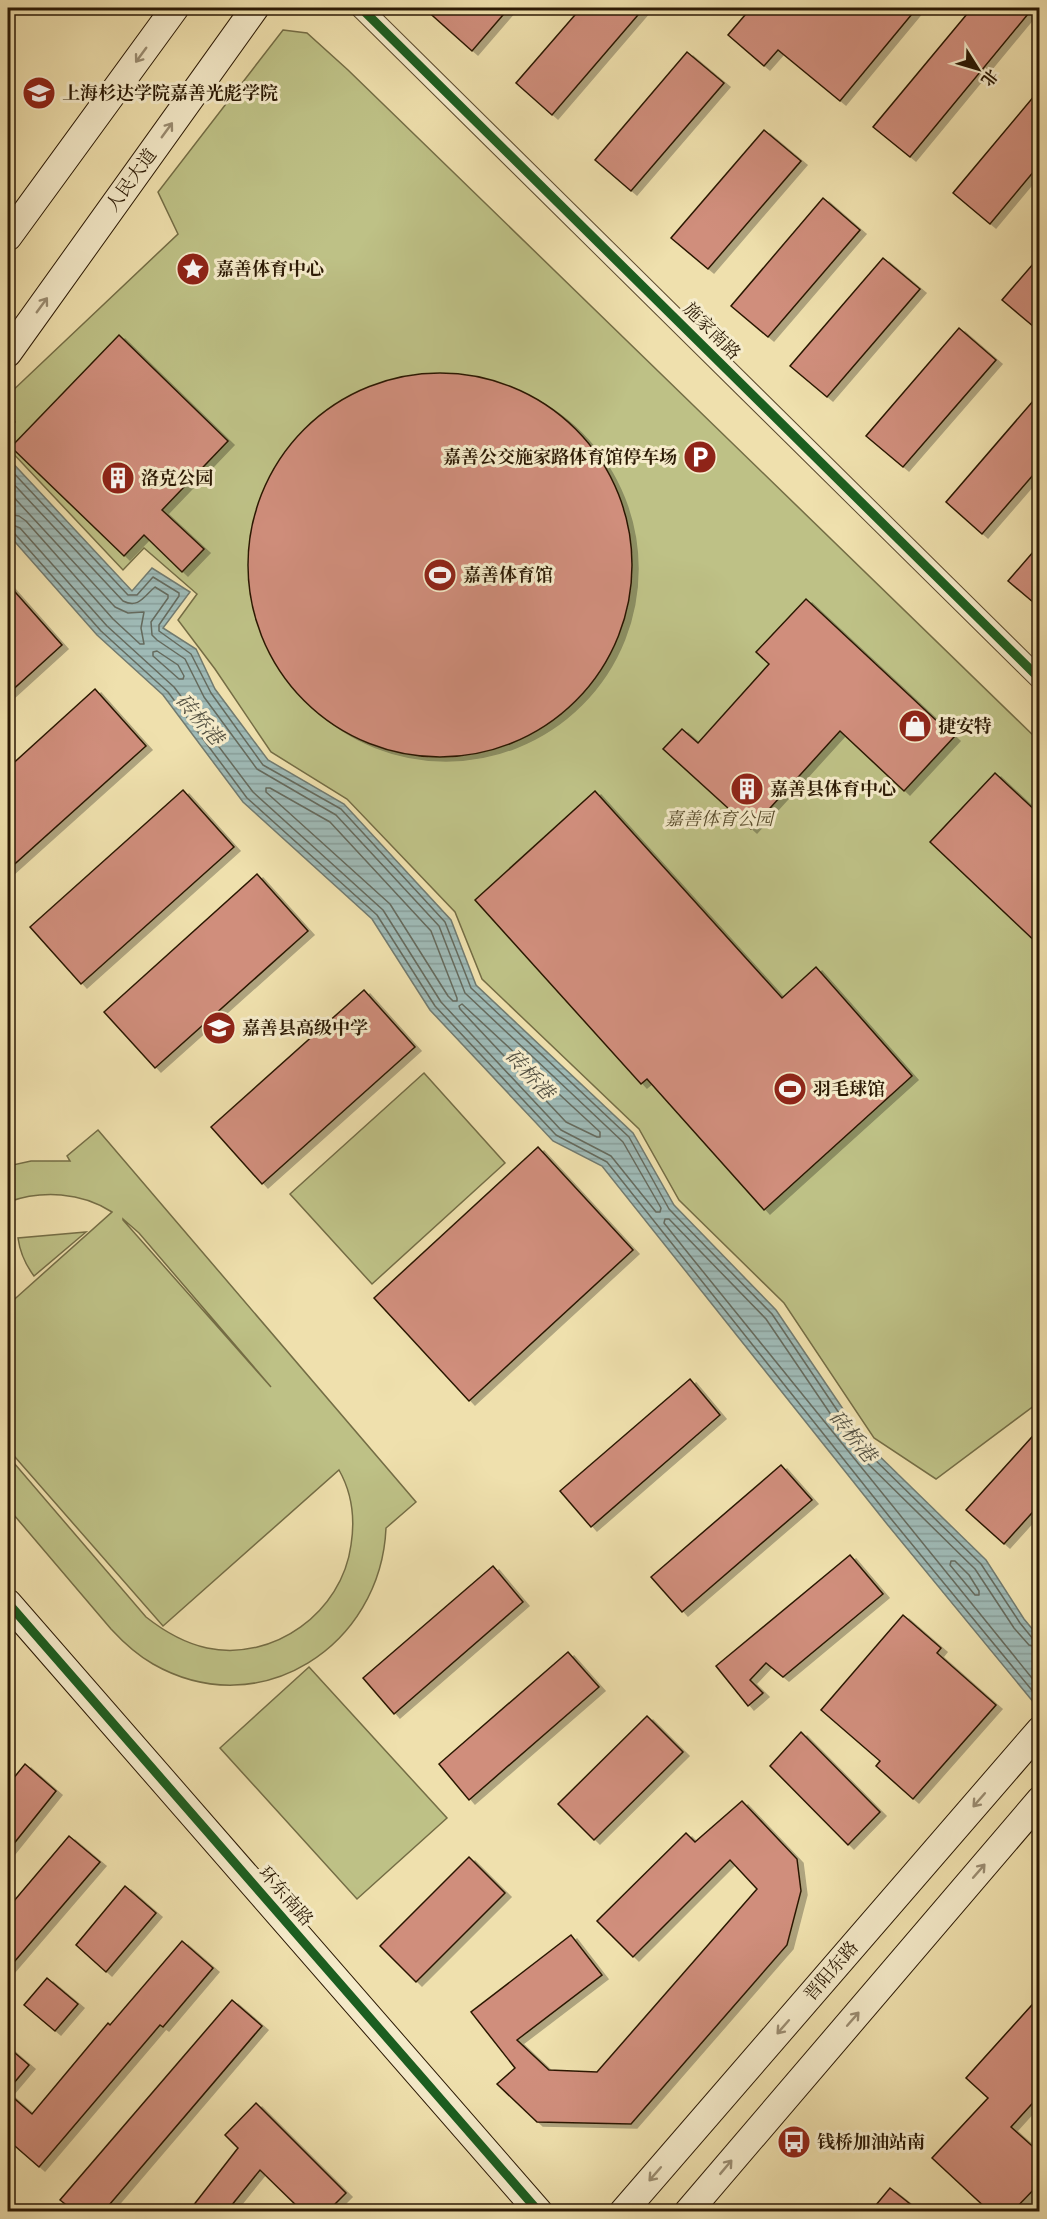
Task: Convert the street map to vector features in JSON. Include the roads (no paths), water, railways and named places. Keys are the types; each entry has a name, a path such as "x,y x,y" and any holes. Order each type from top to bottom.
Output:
{"main road":[{"path":"8,237 175,8"},
{"name":"人民大道","path":"8,353 255,8"},
{"name":"环东南路","path":"8,1603 539,2211"},
{"name":"晋阳东路","path":"623,2211 1040,1730"},
{"path":"688,2211 1040,1800"}],"street":[{"name":"施家南路","path":"361,8 1040,679"}],"water":[{"name":"砖桥港","path":"8,458 132,591 152,568 190,592 163,628 196,649 215,689 268,760 344,804 451,920 476,985 633,1133 674,1205 776,1310 866,1443 986,1560 1024,1619 1039,1637 1039,1709 887,1524 602,1166 553,1141 430,1010 372,919 243,802 163,695 97,635 8,534"}],"place":[{"name":"上海杉达学院嘉善光彪学院","path":"39,93"},
{"name":"嘉善体育中心","path":"193,269"},
{"name":"嘉善公交施家路体育馆停车场","path":"700,457"},
{"name":"洛克公园","path":"118,478"},
{"name":"嘉善体育馆","path":"440,575"},
{"name":"捷安特","path":"915,726"},
{"name":"嘉善县体育中心","path":"747,789"},
{"name":"嘉善县高级中学","path":"219,1028"},
{"name":"羽毛球馆","path":"790,1089"},
{"name":"钱桥加油站南","path":"794,2142"}],"park label":[{"name":"嘉善体育公园","path":"719,819"}]}
